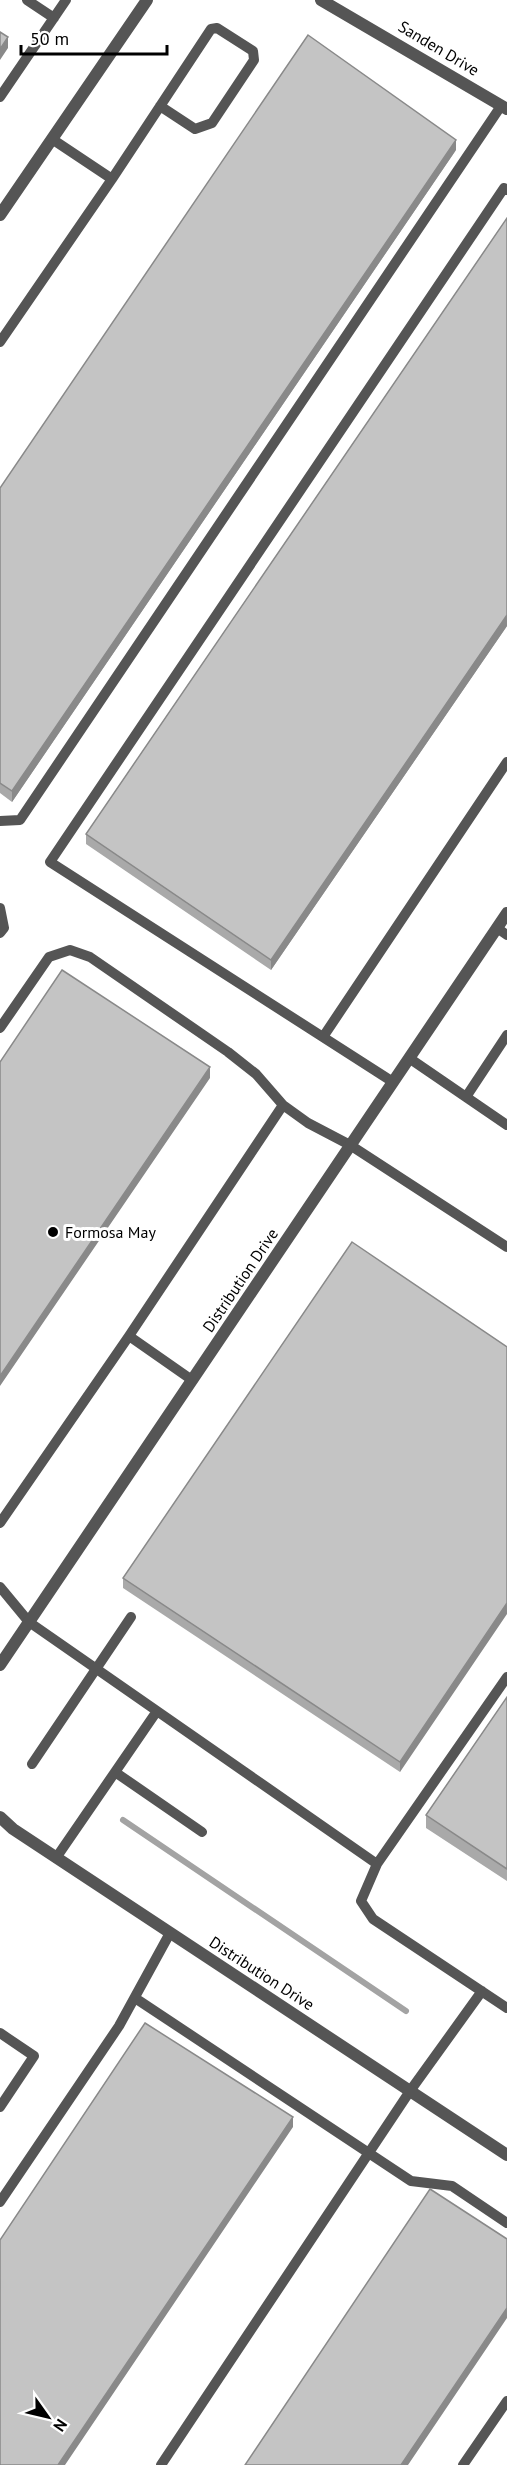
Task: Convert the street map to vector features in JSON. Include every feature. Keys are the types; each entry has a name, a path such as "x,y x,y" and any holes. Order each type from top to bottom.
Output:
{"street":[{"name":"Sanden Drive","path":"321,0 504,108"},
{"path":"0,215 144,1"},
{"name":"Distribution Drive","path":"0,1665 409,1058 502,932 507,913"},
{"name":"Distribution Drive","path":"0,1818 56,1858 507,2155"}],"lane":[{"path":"27,0 54,18"},
{"path":"0,97 66,0"},
{"path":"0,342 211,29 218,28 253,51 255,60 212,123 195,129 160,106"},
{"path":"0,821 20,820 504,108"},
{"path":"52,138 112,179"},
{"path":"393,1082 50,862 504,188 507,190"},
{"path":"323,1037 507,762"},
{"path":"0,908 4,928 0,933"},
{"path":"0,1028 49,957 70,950 90,957 228,1052 256,1074 283,1105 308,1123 350,1145 507,1247"},
{"path":"466,1097 507,1035"},
{"path":"409,1058 507,1125"},
{"path":"0,1523 129,1336 283,1105"},
{"path":"129,1336 192,1380"},
{"path":"0,1587 29,1622 377,1864"},
{"path":"32,1764 131,1617"},
{"path":"507,1677 377,1864 361,1901 373,1919 507,2008"},
{"path":"56,1858 157,1711"},
{"path":"115,1772 202,1832"},
{"path":"0,2202 119,2026 170,1933"},
{"path":"161,2465 410,2091 482,1992"},
{"path":"135,1998 368,2155 411,2181 452,2186 507,2223"},
{"path":"0,2033 34,2056 0,2107"},
{"path":"464,2465 507,2401"}],"building":[{"path":"0,32 8,37 0,49"},
{"path":"308,35 456,140 12,791 0,783 0,488"},
{"path":"507,218 507,615 271,960 86,834"},
{"name":"Formosa May","path":"62,970 210,1067 0,1376 0,1062"},
{"path":"352,1242 507,1347 507,1603 400,1762 123,1578"},
{"path":"507,1697 507,1869 426,1815"},
{"path":"145,2023 293,2117 58,2465 0,2465 0,2240"},
{"path":"430,2189 507,2239 507,2308 401,2465 245,2465"}],"waterway":[{"path":"123,1820 406,2011"}],"place":[{"name":"Formosa May","path":"53,1232"}]}
